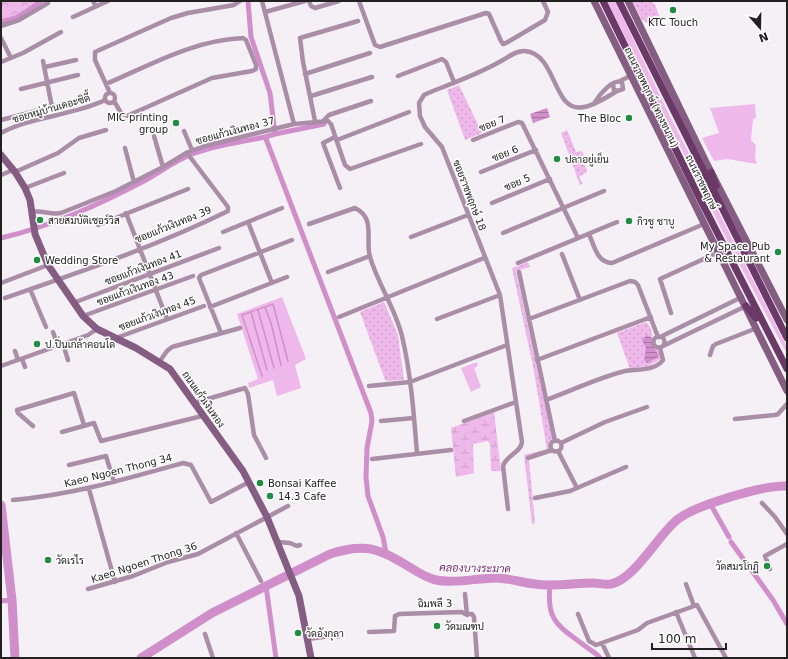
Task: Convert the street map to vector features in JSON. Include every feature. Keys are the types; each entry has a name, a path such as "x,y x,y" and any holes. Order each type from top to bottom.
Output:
{"main road":[{"name":"ถนนราชพฤกษ์ (ทางขนาน)","path":"594,1 704,224 742,297 787,391"},
{"name":"ถนนราชพฤกษ์","path":"602,1 767,333 787,369"},
{"name":"ถนนราชพฤกษ์","path":"619,1 787,338"},
{"name":"ถนนราชพฤกษ์ (ทางขนาน)","path":"628,1 711,172 787,320"},
{"name":"ถนนแก้วเงินทอง","path":"1,155 25,188 32,212 35,234 48,265 83,316 97,329 160,361 177,378 202,416 232,454 267,516 282,552 299,596 311,658"},
{"path":"711,172 713,180 754,264 755,274"},
{"path":"746,306 767,333"}],"street":[{"path":"93,1 96,6"},
{"path":"73,17 101,2 108,1"},
{"path":"106,84 179,52 221,40 243,38 246,40 256,64 256,69 212,78 126,116 121,113 114,101 114,95 110,93 95,60 95,52 172,18 188,13 234,5 240,1"},
{"path":"262,1 294,124"},
{"path":"265,12 304,1"},
{"path":"309,1 311,6 315,8 339,1"},
{"path":"358,1 374,45 380,47 482,13 489,14 501,41 503,44 506,44 545,20 548,12 543,1"},
{"path":"1,26 19,20 48,3"},
{"path":"315,121 305,74 300,38 358,21"},
{"path":"1,62 62,32"},
{"path":"1,38 11,58"},
{"name":"ซอยราชพฤกษ์ 18","path":"508,509 503,466 506,460 522,445 500,295 484,258 442,147 423,123 419,103 424,95 494,65 515,53 526,51 533,52 545,62 559,93 565,101 579,108 585,107 621,91 632,79"},
{"path":"305,74 370,53"},
{"path":"398,76 442,59 446,62 454,82"},
{"path":"45,67 76,60"},
{"path":"43,61 52,107"},
{"path":"21,89 78,76"},
{"path":"310,96 372,77"},
{"path":"595,102 601,92 613,86 615,82 632,79"},
{"path":"620,81 624,87"},
{"path":"613,86 617,92"},
{"name":"ซอยหมู่บ้านเดอะซิตี้","path":"1,133 41,119 88,108 105,100 106,95 110,93"},
{"path":"1,120 83,100"},
{"name":"ซอยหมู่บ้านเดอะซิตี้","path":"105,100 109,103 114,101"},
{"name":"ซอยแก้วเงินทอง 37","path":"32,212 42,211 61,213 134,182 192,150 294,124 324,120 329,116 371,101"},
{"path":"340,188 323,143 409,112"},
{"path":"324,120 331,124 345,165 350,169 421,144"},
{"name":"ซอย 7","path":"473,140 518,122 522,123 536,150"},
{"path":"1,175 58,153 79,138 106,130"},
{"path":"184,131 192,150"},
{"path":"154,136 163,167"},
{"path":"125,148 134,182"},
{"path":"536,150 578,238"},
{"name":"ซอย 6","path":"481,172 536,150"},
{"name":"ซอยแก้วเงินทอง 39","path":"5,298 140,248 208,221 229,210 192,162 187,153"},
{"path":"25,188 64,173"},
{"name":"ซอย 5","path":"492,203 550,179"},
{"path":"98,225 188,189"},
{"path":"503,233 604,191"},
{"path":"222,232 282,208"},
{"path":"308,224 348,209 355,208 359,210 370,229 368,242 370,256 402,336 410,382 417,454"},
{"path":"126,213 167,319"},
{"path":"411,237 468,215"},
{"path":"248,222 272,283"},
{"path":"518,263 617,222"},
{"path":"589,234 599,257 604,262 612,263 704,224"},
{"path":"221,333 199,281 201,275 292,240"},
{"name":"ซอยแก้วเงินทอง 41","path":"73,303 219,248"},
{"path":"671,313 660,279 719,252"},
{"path":"562,254 580,300"},
{"path":"328,272 370,256"},
{"path":"339,317 484,258"},
{"path":"1,283 48,265"},
{"path":"519,272 555,441"},
{"name":"ซอยแก้วเงินทอง 43","path":"83,316 193,276"},
{"path":"210,307 287,277"},
{"path":"529,319 630,281 635,282 638,285 659,337 664,341 662,347 663,360 660,363 647,368 622,372 546,400"},
{"path":"30,289 46,327"},
{"path":"437,320 500,295"},
{"path":"742,297 659,337 654,340 654,344 657,347 662,347 746,306"},
{"name":"ซอยแก้วเงินทอง 45","path":"116,338 204,306"},
{"path":"537,360 651,317"},
{"path":"700,318 704,326"},
{"path":"693,321 697,329"},
{"path":"160,361 172,347 240,328"},
{"path":"710,355 713,346 716,344 757,328"},
{"path":"1,366 93,333 97,329"},
{"path":"53,332 68,360"},
{"path":"369,386 410,382 507,345"},
{"path":"15,351 25,367"},
{"path":"194,403 245,388 248,394 254,435 266,458"},
{"path":"33,426 18,413 17,410 74,393 84,425"},
{"path":"464,421 516,402"},
{"path":"735,419 775,415 787,404"},
{"path":"555,441 561,443 605,422 646,407"},
{"path":"62,432 94,423 101,441 202,416"},
{"path":"382,421 414,418"},
{"path":"555,441 550,445 577,488"},
{"path":"528,458 555,451 561,448 561,443"},
{"path":"372,458 451,450"},
{"path":"69,465 106,456 114,482"},
{"name":"Kaeo Ngoen Thong 34","path":"13,500 45,497 89,489 183,463 188,463 193,468 211,502 249,482"},
{"path":"535,498 577,488 626,467"},
{"path":"89,489 115,582"},
{"path":"762,503 775,517 787,534"},
{"name":"Kaeo Ngoen Thong 36","path":"88,589 115,582 168,562 198,554 288,506"},
{"path":"236,533 261,581"},
{"path":"278,542 290,543 297,546 300,545"},
{"path":"770,569 765,556 787,544"},
{"path":"686,584 694,606"},
{"path":"465,594 467,614 472,614 474,617 477,658"},
{"path":"578,614 589,641 596,645 638,630 647,623 697,605 726,658"},
{"name":"ฉิมพลี 3","path":"369,632 394,631 395,616 401,613 459,611 467,614"},
{"path":"676,612 695,658"},
{"path":"205,634 213,658"},
{"path":"308,639 337,635 338,637"},
{"path":"602,643 609,658"}],"green space":[{"path":"1,1 38,1 15,16 1,20"},
{"path":"607,1 615,1 666,108 787,347 787,354 730,246"},
{"path":"632,1 652,1 661,20 650,24 642,20"},
{"path":"459,85 482,133 465,140 447,90"},
{"path":"755,104 756,118 753,119 751,140 756,145 755,157 757,164 727,159 714,161 702,138 719,133 710,108"},
{"path":"567,130 576,152 582,151 586,161 584,162 587,172 579,177 583,184 580,185 561,133"},
{"path":"528,262 530,267 516,271 553,440 548,451 527,457 527,460 529,460 535,523 532,524 524,455 547,449 533,366 512,268"},
{"path":"282,297 306,359 295,365 301,388 277,396 273,380 249,388 248,383 258,379 237,314"},
{"path":"384,302 398,335 404,380 385,380 360,312"},
{"path":"646,322 652,332 654,348 658,349 661,359 649,366 630,369 617,333"},
{"path":"477,362 478,366 474,368 481,387 471,392 461,368"},
{"path":"494,412 501,471 491,471 490,445 488,441 473,444 474,473 456,477 451,428"}],"shaded area":[{"path":"547,108 550,117 533,123 530,114"},
{"path":"647,335 652,338 653,346 659,357 647,363 644,360 646,348 642,340"}],"waterway":[{"path":"1,22 16,18 42,1"},
{"path":"248,1 251,37 270,93 275,134 265,137 371,413 372,421 367,448 366,477 368,496 383,537 386,553"},
{"path":"275,134 324,124"},
{"path":"1,238 57,221 74,214 144,181 192,154 219,146 265,137"},
{"path":"262,376 242,315 273,304 288,361"},
{"path":"265,307 271,323 281,365"},
{"path":"258,310 274,368"},
{"path":"251,312 267,370"},
{"name":"คลองบางระมาด","path":"141,658 212,613 330,554 343,550 354,548 372,549 390,556 426,577 443,581 496,578 542,585 593,583 611,584 629,574 670,526 678,519 715,502 747,492 787,486"},
{"path":"1,505 12,600 15,658"},
{"path":"711,505 729,537"},
{"path":"731,542 773,600 787,624"},
{"path":"550,585 550,607 556,622 561,628 600,658"},
{"path":"266,586 276,658"},
{"path":"1,601 12,600"}],"place":[{"name":"KTC Touch","path":"673,10"},
{"name":"The Bloc","path":"629,118"},
{"name":"MIC printing group","path":"176,123"},
{"name":"ปลาอยู่เย็น","path":"557,159"},
{"name":"สายสมบัติเซอร์วิส","path":"40,220"},
{"name":"กิวชู ชาบู","path":"629,221"},
{"name":"My Space Pub & Restaurant","path":"778,252"},
{"name":"Wedding Store","path":"37,260"},
{"name":"ป.ปิ่นเกล้าคอนโด","path":"37,344"},
{"name":"Bonsai Kaffee","path":"260,483"},
{"name":"14.3 Cafe","path":"270,496"},
{"name":"วัดเรไร","path":"48,560"},
{"name":"วัดสมรโกฏิ","path":"767,566"},
{"name":"วัดมณฑป","path":"437,626"},
{"name":"วัดอังกุลา","path":"298,633"}]}
